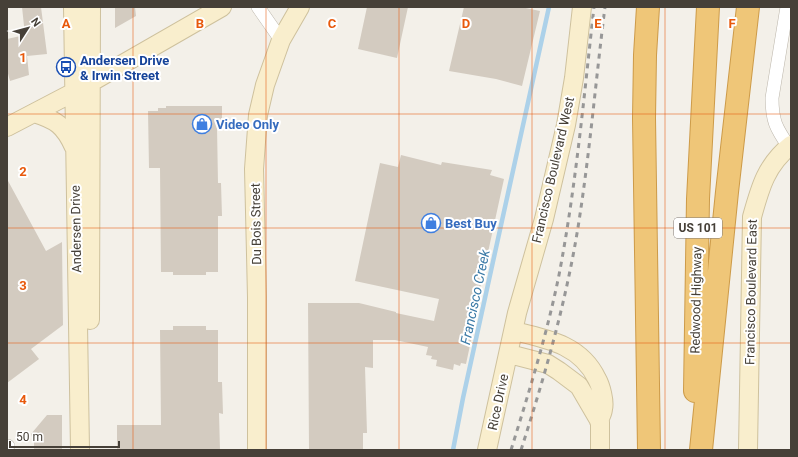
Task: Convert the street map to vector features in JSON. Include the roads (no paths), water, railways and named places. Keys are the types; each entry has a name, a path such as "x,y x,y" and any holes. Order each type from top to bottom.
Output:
{"highway":[{"path":"636,7 645,244"},
{"path":"648,7 644,86 649,450"},
{"name":"Redwood Highway","path":"694,450 698,199 708,7"},
{"path":"701,450 748,7"}],"street":[{"name":"Andersen Drive","path":"73,7 80,450"},
{"name":"Andersen Drive","path":"90,450 91,7"},
{"path":"7,127 92,82 222,7"},
{"path":"258,7 281,40"},
{"name":"Du Bois Street","path":"257,450 257,297 254,169 258,115 265,85 281,40 300,7"},
{"name":"Francisco Boulevard West","path":"508,354 517,313 544,218 566,125 574,78 582,7"},
{"name":"Francisco Boulevard East","path":"748,450 752,217 759,190 769,169 790,146 776,128 772,113 772,98 787,7"},
{"path":"34,113 50,118 60,124 68,134 75,149"},
{"path":"514,331 554,341 574,351 589,365 601,386 604,409 599,421 600,450"},
{"path":"508,354 548,364 572,380 579,386 599,421"},
{"name":"Rice Drive","path":"487,450 508,354"}],"waterway":[{"name":"Francisco Creek","path":"453,450 463,398 549,7"}],"railway":[{"path":"511,450 531,385 559,275 575,175 594,7"},
{"path":"521,450 562,308 574,250 586,168 605,7"}],"place":[{"name":"Andersen Drive & Irwin Street","path":"66,67"},
{"name":"Video Only","path":"202,124"},
{"name":"Best Buy","path":"431,223"}]}
